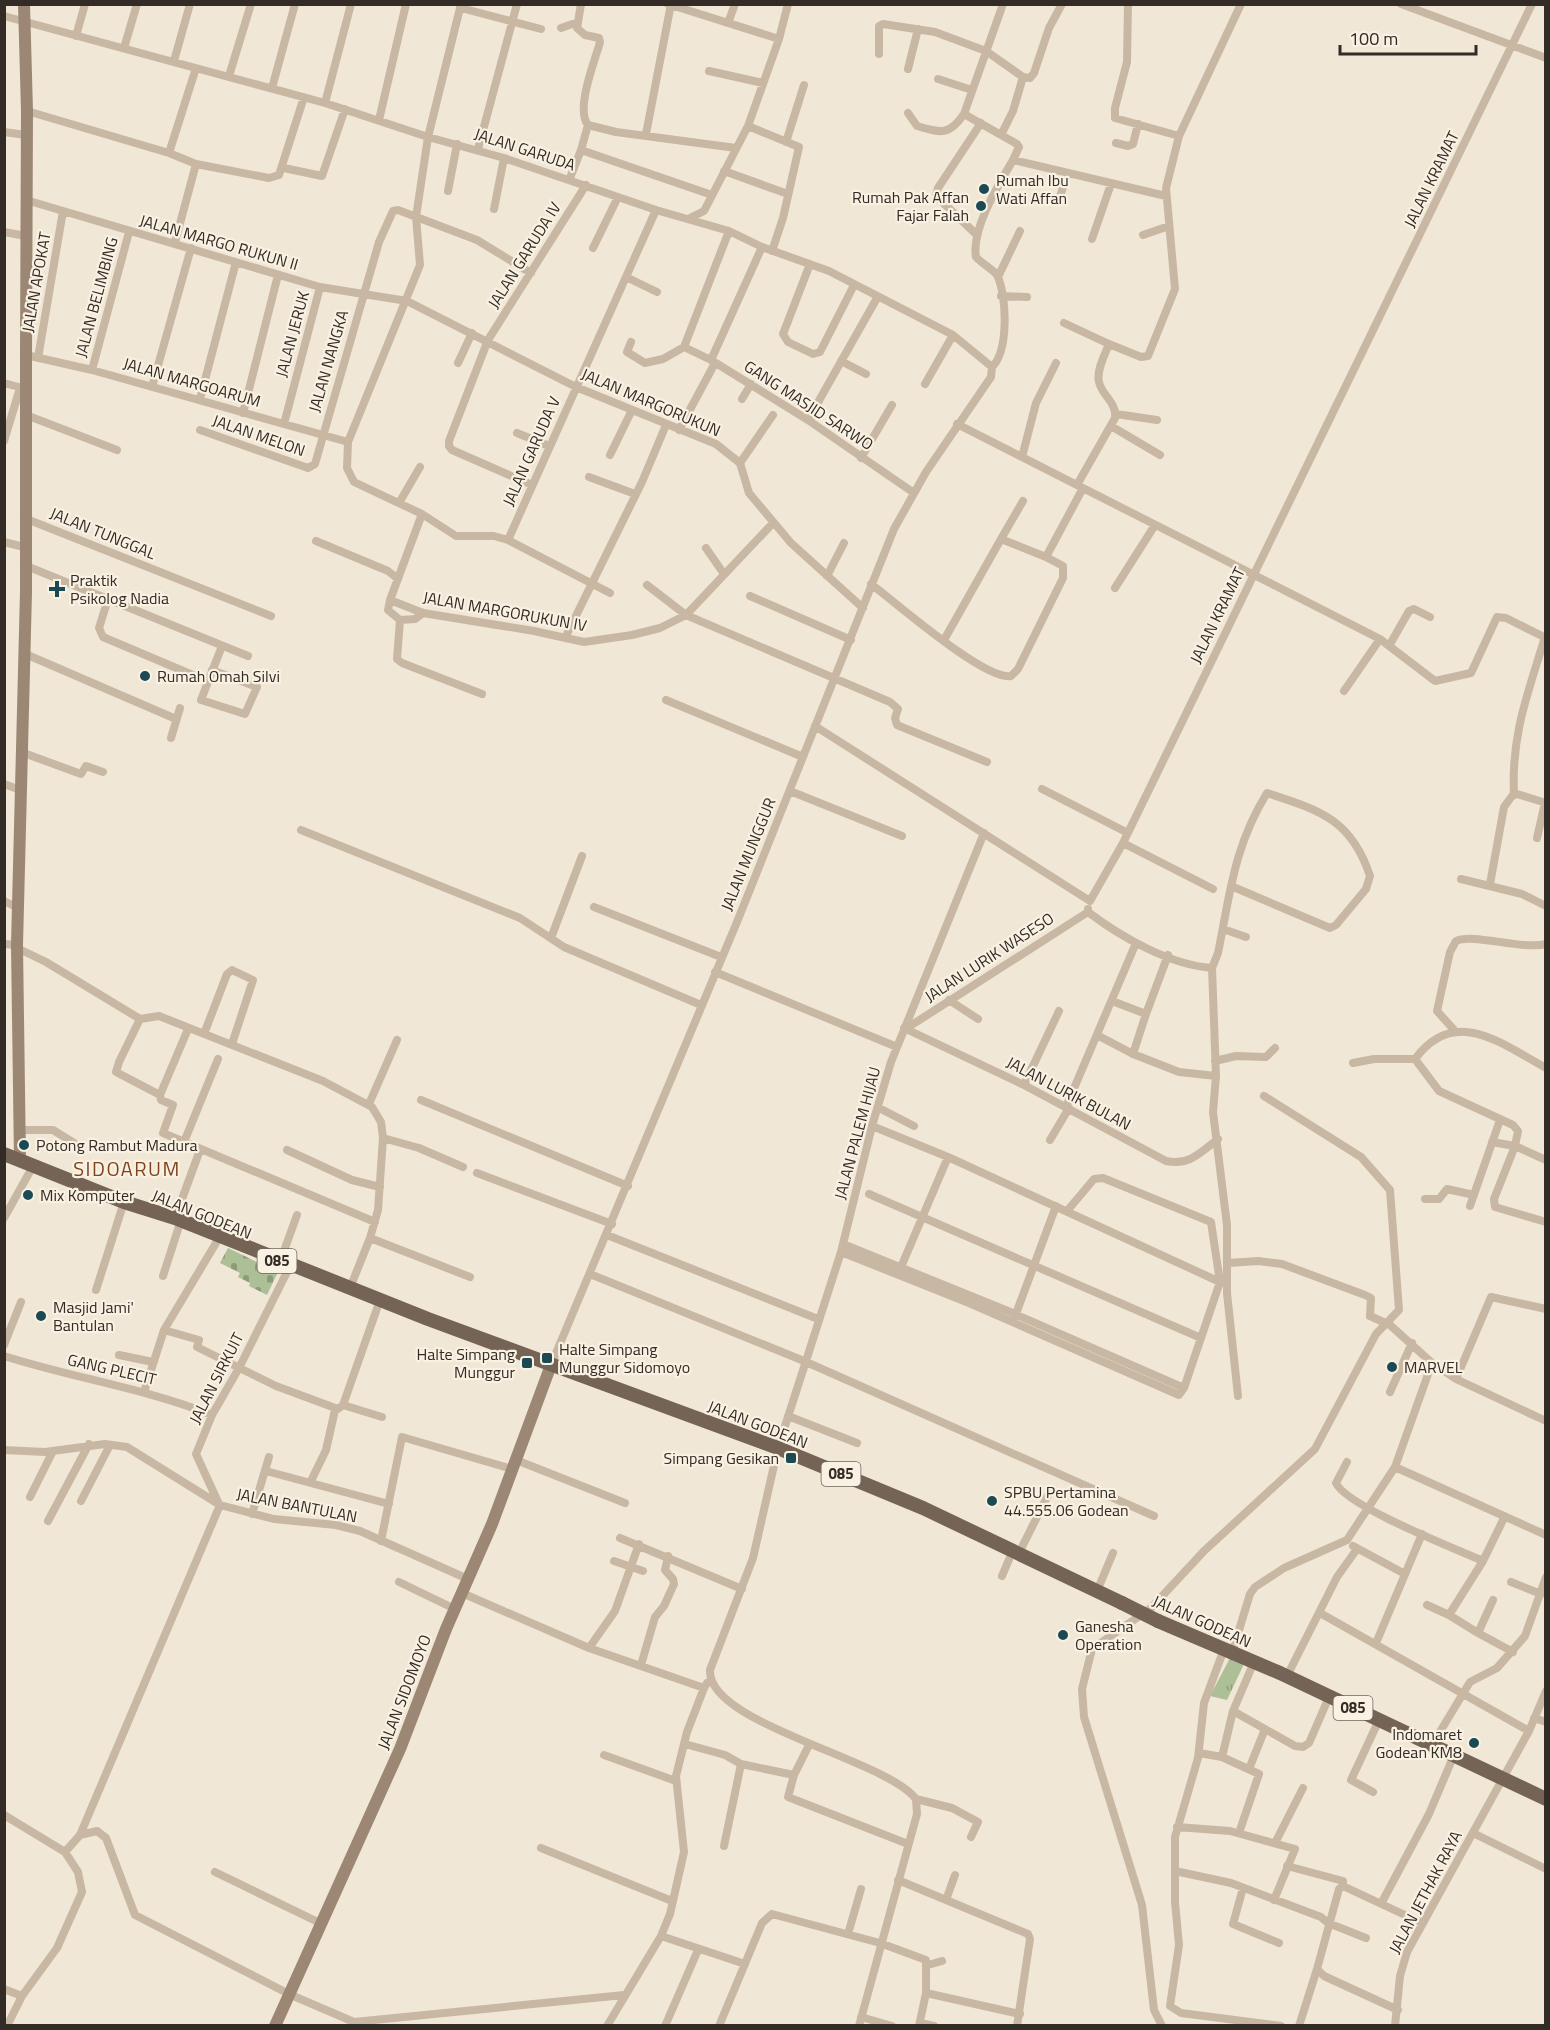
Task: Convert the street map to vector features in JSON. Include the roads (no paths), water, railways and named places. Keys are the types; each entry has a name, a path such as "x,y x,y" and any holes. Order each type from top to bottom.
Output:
{"main road":[{"path":"24,4 27,111 26,236 32,356 23,388 26,416 23,653 18,908 13,945 18,1130 27,1163"},
{"name":"JALAN GODEAN","path":"4,1154 124,1202 178,1219 285,1264 778,1448 923,1508 1158,1621 1287,1676 1545,1799"},
{"name":"JALAN SIDOMOYO","path":"275,2025 291,1995 400,1749 514,1465 551,1365"}],"street":[{"path":"76,36 85,4"},
{"path":"124,48 137,4"},
{"path":"174,61 190,4"},
{"path":"230,76 250,4"},
{"path":"272,88 295,4"},
{"path":"325,103 351,4"},
{"path":"379,120 406,4"},
{"path":"478,149 517,4"},
{"path":"581,4 579,32 599,38 600,42 583,107 584,121 588,125 616,132 646,134 736,148"},
{"path":"728,23 735,4"},
{"path":"688,219 704,211 748,126 779,39 788,4"},
{"path":"908,113 917,126 944,132 954,128 964,114 1003,4"},
{"path":"879,54 879,26 918,28 986,51 1023,77 1030,78 1035,73 1049,28 1062,4"},
{"path":"1128,4 1127,62 1115,118 1179,136"},
{"path":"1064,323 1142,357 1148,356 1175,289 1166,196 1179,136 1241,4"},
{"path":"1401,4 1545,58"},
{"name":"JALAN KRAMAT","path":"1089,901 1128,833 1532,4"},
{"path":"646,134 670,5 689,7 728,23 779,39"},
{"path":"541,29 461,6 428,137 416,217 420,266 348,442 347,468 354,482 422,514 456,536 487,535 508,540 610,593"},
{"name":"JALAN GARUDA","path":"4,16 304,96 428,137 478,149 570,178 656,210 729,231 762,247 810,264 953,335 992,366"},
{"path":"561,28 578,22"},
{"path":"908,69 918,28"},
{"path":"169,153 196,68"},
{"path":"709,70 763,83"},
{"path":"1001,135 1013,111 1023,77"},
{"path":"938,79 972,90"},
{"path":"786,142 804,85"},
{"path":"27,111 169,153 196,164 269,178 279,175 284,168 304,96"},
{"path":"284,168 322,176 345,109"},
{"path":"964,114 1017,144 1018,151 977,235 976,257 998,277 1020,231"},
{"path":"977,235 936,196 938,189 981,123"},
{"path":"1116,143 1128,146 1133,144 1138,124"},
{"path":"570,178 588,125"},
{"path":"748,126 799,147 772,250"},
{"path":"4,132 26,135"},
{"path":"448,190 458,144"},
{"path":"581,150 712,195"},
{"path":"494,209 504,158"},
{"path":"1013,160 1166,196"},
{"path":"175,242 196,164"},
{"path":"724,171 788,194"},
{"path":"1059,199 1068,173"},
{"path":"1092,238 1111,184"},
{"name":"JALAN GARUDA IV","path":"532,485 452,450 449,446 488,340 586,185"},
{"path":"593,248 618,196"},
{"name":"JALAN MARGO RUKUN II","path":"26,200 129,232 175,242 320,287 406,301"},
{"name":"JALAN NANGKA","path":"322,436 363,293 389,214 398,210 477,240 531,273"},
{"name":"JALAN GARUDA V","path":"508,540 656,210"},
{"path":"704,211 712,225"},
{"name":"JALAN APOKAT","path":"32,356 63,212"},
{"path":"1143,235 1169,226"},
{"path":"631,342 627,352 645,363 663,359 684,347 729,231"},
{"path":"4,232 26,236"},
{"name":"JALAN BELIMBING","path":"92,370 129,232"},
{"path":"679,429 713,361 762,247"},
{"path":"152,387 191,248"},
{"path":"200,399 236,262"},
{"path":"810,264 783,339 813,354 820,352 854,285"},
{"path":"243,412 278,275"},
{"path":"626,277 657,292"},
{"name":"JALAN MUNGGUR","path":"551,1365 628,1186 790,791 894,529 957,424 991,376 992,366 1001,357 1004,345 998,277"},
{"name":"JALAN JERUK","path":"284,424 320,287"},
{"path":"1001,296 1027,297"},
{"path":"808,420 877,298"},
{"name":"JALAN MARGORUKUN","path":"406,301 488,340 576,387 716,444 740,463"},
{"path":"458,363 472,333"},
{"path":"926,384 953,335"},
{"path":"1046,557 1116,414 1112,402 1099,384 1100,371 1109,344"},
{"name":"GANG MASJID SARWO","path":"684,347 713,361 808,420 914,493"},
{"name":"JALAN MARGOARUM","path":"32,356 200,399 348,442"},
{"path":"841,361 866,374"},
{"path":"1022,457 1036,404 1056,363"},
{"path":"4,382 23,388 4,441"},
{"path":"742,399 751,384"},
{"path":"861,458 892,405"},
{"path":"610,455 632,410"},
{"path":"773,414 740,463 749,493 772,523 863,608"},
{"path":"1116,414 1157,420"},
{"path":"26,416 117,450"},
{"path":"957,424 1380,639 1435,681 1448,680 1471,673 1497,617 1506,618 1545,638 1516,730 1513,754 1514,794 1504,807 1490,884"},
{"path":"564,638 635,494 666,425"},
{"path":"1111,426 1160,454"},
{"name":"JALAN MELON","path":"200,430 308,468 315,464 322,436"},
{"path":"517,433 549,446"},
{"path":"399,502 420,467"},
{"path":"589,477 635,494"},
{"path":"944,640 1023,501"},
{"path":"422,514 388,610 400,620 415,619 423,613"},
{"name":"JALAN TUNGGAL","path":"24,518 271,616"},
{"name":"JALAN MARGORUKUN IV","path":"390,600 423,613 598,642 660,628 686,615 772,523"},
{"path":"1115,588 1155,525"},
{"path":"871,584 989,672 1011,676 1017,669 1063,578 1063,566 1001,539"},
{"path":"316,541 388,571 398,579"},
{"path":"4,542 24,547"},
{"path":"827,576 844,543"},
{"path":"706,548 724,574"},
{"path":"24,565 248,656"},
{"path":"647,585 686,615 835,677 896,706 897,725 987,762"},
{"path":"750,596 851,640"},
{"path":"108,599 99,628 103,637 207,681"},
{"path":"1389,646 1409,611 1414,609 1430,618"},
{"path":"400,620 397,658 402,663 482,694"},
{"path":"1344,691 1380,639"},
{"path":"212,670 255,685 256,690 248,711 242,714 201,700 207,681 222,646"},
{"path":"23,653 176,719"},
{"path":"666,700 803,757"},
{"path":"171,738 180,708"},
{"path":"815,726 1089,901 1088,912 1136,943 1200,967 1212,968"},
{"path":"21,752 81,774 86,766 103,772"},
{"path":"4,784 20,790"},
{"path":"1042,789 1128,833"},
{"path":"790,791 902,836"},
{"path":"1231,886 1330,928 1336,925 1366,889 1370,876 1344,830 1329,816 1267,793 1241,842 1231,886 1223,929 1212,968 1216,1076 1213,1112 1227,1225 1227,1293 1238,1396"},
{"path":"1514,794 1545,803 1537,838"},
{"path":"301,830 520,918 575,952 701,1005"},
{"name":"JALAN PALEM HIJAU","path":"676,1781 685,1744 709,1678 715,1652 742,1589 763,1521 778,1448 842,1248 872,1126 897,1047 984,833"},
{"path":"1123,843 1214,889"},
{"path":"551,938 582,856"},
{"path":"1461,879 1490,884 1522,894 1545,906"},
{"path":"4,901 18,908"},
{"path":"594,907 721,957"},
{"name":"JALAN LURIK WASESO","path":"906,1028 1088,912"},
{"path":"1223,929 1246,937"},
{"path":"1455,1031 1437,1011 1450,952 1456,941 1473,938 1500,944 1545,945"},
{"path":"1050,1140 1067,1107 1136,943"},
{"path":"13,945 46,962 140,1019"},
{"path":"1133,1054 1168,955"},
{"path":"204,1034 227,974 232,970 253,980 232,1044"},
{"path":"715,972 897,1047"},
{"path":"949,1000 978,1018"},
{"path":"1112,1001 1146,1014"},
{"path":"1024,1085 1059,1011"},
{"path":"160,1095 116,1072 140,1019 152,1015 323,1081 369,1104 381,1122 383,1138 380,1187 375,1222 350,1288"},
{"name":"JALAN LURIK BULAN","path":"906,1028 1024,1085 1172,1162 1190,1161 1218,1139"},
{"path":"188,1029 160,1095 161,1100 173,1105 163,1133 375,1222"},
{"path":"1353,1063 1374,1059 1415,1059 1438,1037 1455,1031 1489,1037 1545,1066"},
{"path":"1097,1035 1133,1054 1179,1072 1216,1076"},
{"path":"369,1104 397,1040"},
{"path":"1215,1061 1236,1056 1266,1057 1275,1048"},
{"path":"184,1142 218,1059"},
{"path":"1415,1059 1439,1091 1516,1128 1515,1146 1494,1203 1498,1210 1545,1222"},
{"path":"1162,2025 1154,2010 1142,1905 1084,1717 1082,1689 1092,1649 1151,1608 1204,1551 1315,1449 1376,1334 1399,1310 1390,1190 1361,1157 1264,1096"},
{"path":"421,1100 628,1186"},
{"path":"879,1108 914,1126"},
{"path":"1470,1206 1500,1120"},
{"path":"872,1126 948,1157 1220,1282"},
{"path":"18,1130 54,1130 74,1143"},
{"path":"383,1138 419,1148 463,1167"},
{"path":"1492,1142 1515,1146 1545,1160"},
{"path":"163,1276 200,1150"},
{"path":"286,1150 352,1180 380,1187"},
{"path":"902,1267 948,1157"},
{"path":"4,1218 27,1163"},
{"path":"477,1173 612,1224"},
{"path":"842,1248 1184,1388 1220,1282 1212,1222 1103,1178 1094,1179 1067,1211"},
{"path":"1425,1199 1439,1199 1447,1190 1474,1195"},
{"path":"869,1194 922,1215 1201,1338"},
{"path":"96,1290 124,1202"},
{"path":"1014,1319 1056,1206"},
{"name":"JALAN SIRKUIT","path":"220,1505 196,1454 212,1415 239,1368 285,1264 297,1215"},
{"path":"607,1235 818,1318"},
{"path":"144,1392 164,1330 219,1238"},
{"path":"370,1238 470,1277"},
{"path":"842,1248 902,1267 1014,1319"},
{"path":"1228,1263 1258,1261 1282,1264 1365,1295 1371,1298 1370,1316 1390,1325 1432,1363 1456,1379 1545,1421"},
{"path":"590,1274 804,1361 1154,1516"},
{"path":"1456,1379 1491,1297 1545,1309"},
{"path":"311,1481 326,1450 339,1407 380,1300"},
{"path":"4,1345 21,1302"},
{"path":"164,1330 199,1340 197,1347 239,1368 339,1407 381,1417"},
{"path":"1390,1392 1412,1343"},
{"path":"119,1355 153,1362"},
{"name":"GANG PLECIT","path":"4,1356 45,1369 172,1399 212,1415"},
{"path":"1287,1676 1351,1544 1373,1511 1395,1467 1432,1363"},
{"path":"788,1416 857,1443"},
{"path":"381,1541 402,1437 514,1465 625,1503"},
{"path":"48,1521 89,1444"},
{"name":"JALAN BANTULAN","path":"4,1450 33,1453 89,1444 110,1445 137,1451 220,1505 252,1514 336,1525 381,1541 468,1579"},
{"path":"81,1502 110,1445"},
{"path":"30,1497 53,1451"},
{"path":"252,1514 266,1471 268,1457"},
{"path":"1347,1462 1336,1482 1337,1486 1373,1511 1483,1561"},
{"path":"1395,1467 1545,1535"},
{"path":"266,1471 311,1481 388,1504"},
{"path":"1002,1576 1049,1493"},
{"path":"65,1852 80,1835 220,1505"},
{"path":"1449,1615 1483,1561 1504,1518"},
{"path":"1376,1643 1422,1534"},
{"path":"620,1538 668,1556 742,1589"},
{"path":"589,1648 615,1611 639,1544"},
{"path":"1281,2025 1181,2013 1170,2006 1179,1945 1175,1871 1177,1827 1199,1753 1204,1703 1228,1651 1250,1594 1255,1587 1284,1568 1351,1544 1406,1574"},
{"path":"1097,1591 1113,1554"},
{"path":"641,1665 655,1617 664,1606 674,1584 674,1580 665,1570 668,1556"},
{"path":"615,1561 643,1571"},
{"path":"1432,1745 1470,1682 1497,1668 1525,1636 1545,1577"},
{"path":"399,1582 455,1609"},
{"path":"1511,1582 1541,1594"},
{"path":"462,1593 589,1648 705,1688"},
{"path":"1478,1633 1493,1600"},
{"path":"1427,1605 1513,1652"},
{"path":"1320,1612 1529,1731"},
{"path":"1222,1757 1233,1711 1254,1662"},
{"path":"709,1678 721,1695 809,1745 900,1783 916,1799 952,1808 978,1822 971,1837"},
{"name":"JALAN JETHAK RAYA","path":"1395,2025 1400,1976 1407,1952 1529,1731 1545,1691"},
{"path":"1233,1711 1295,1746 1306,1745 1329,1697"},
{"path":"1534,1718 1545,1722"},
{"path":"1373,1792 1351,1780 1379,1719"},
{"path":"1249,1769 1265,1729"},
{"path":"685,1744 725,1755 741,1764 794,1775"},
{"path":"809,1745 794,1775 787,1795 790,1799 908,1844"},
{"path":"1199,1753 1222,1757 1259,1774 1239,1833"},
{"path":"604,1755 676,1781 684,1852 661,1936 607,2025"},
{"path":"1382,1902 1429,1814 1454,1755"},
{"path":"724,1846 741,1764"},
{"path":"1275,1843 1303,1788"},
{"path":"892,2025 860,2021 917,1814 916,1799"},
{"path":"4,1815 65,1852 78,1872 82,1892 57,1948 22,1996 7,2025"},
{"path":"1177,1827 1239,1833 1294,1849 1274,1900"},
{"path":"80,1835 98,1831 106,1838 135,1915 291,1995 345,2019 363,2023 624,1995"},
{"path":"1473,1833 1545,1869"},
{"path":"541,1848 672,1901"},
{"path":"1287,1866 1343,1881 1343,1886"},
{"path":"1175,1871 1243,1888 1321,1917 1328,1923 1366,1938"},
{"path":"215,1872 322,1924"},
{"path":"946,1900 955,1875"},
{"path":"898,1880 1028,1934 1030,1939 1017,2025"},
{"path":"1343,1886 1382,1902 1422,1923"},
{"path":"1299,2025 1317,1969 1328,1923 1339,1889 1343,1886"},
{"path":"1243,1888 1233,1924 1279,1942"},
{"path":"848,1934 861,1890"},
{"path":"719,2025 762,1923 772,1914 880,1943 926,1960 928,1965 926,1993 920,2024 934,2025"},
{"path":"661,1936 745,1965"},
{"path":"665,2025 698,1950"},
{"path":"928,1965 942,1961"},
{"path":"1317,1969 1324,1976 1398,2010"},
{"path":"4,1989 22,1996"},
{"path":"926,1993 1020,2014"}],"place":[{"name":"Rumah Ibu Wati Affan","path":"984,189"},
{"name":"Rumah Pak Affan Fajar Falah","path":"981,206"},
{"name":"Praktik Psikolog Nadia","path":"57,589"},
{"name":"Rumah Omah Silvi","path":"145,676"},
{"name":"Potong Rambut Madura","path":"24,1145"},
{"name":"Mix Komputer","path":"28,1195"},
{"name":"Masjid Jami' Bantulan","path":"41,1316"},
{"name":"Halte Simpang Munggur Sidomoyo","path":"547,1358"},
{"name":"Halte Simpang Munggur","path":"527,1363"},
{"name":"MARVEL","path":"1392,1367"},
{"name":"Simpang Gesikan","path":"791,1458"},
{"name":"SPBU Pertamina 44.555.06 Godean","path":"992,1501"},
{"name":"Ganesha Operation","path":"1063,1635"},
{"name":"Indomaret Godean KM8","path":"1474,1743"}],"district":[{"name":"SIDOARUM","path":"127,1169"}]}
